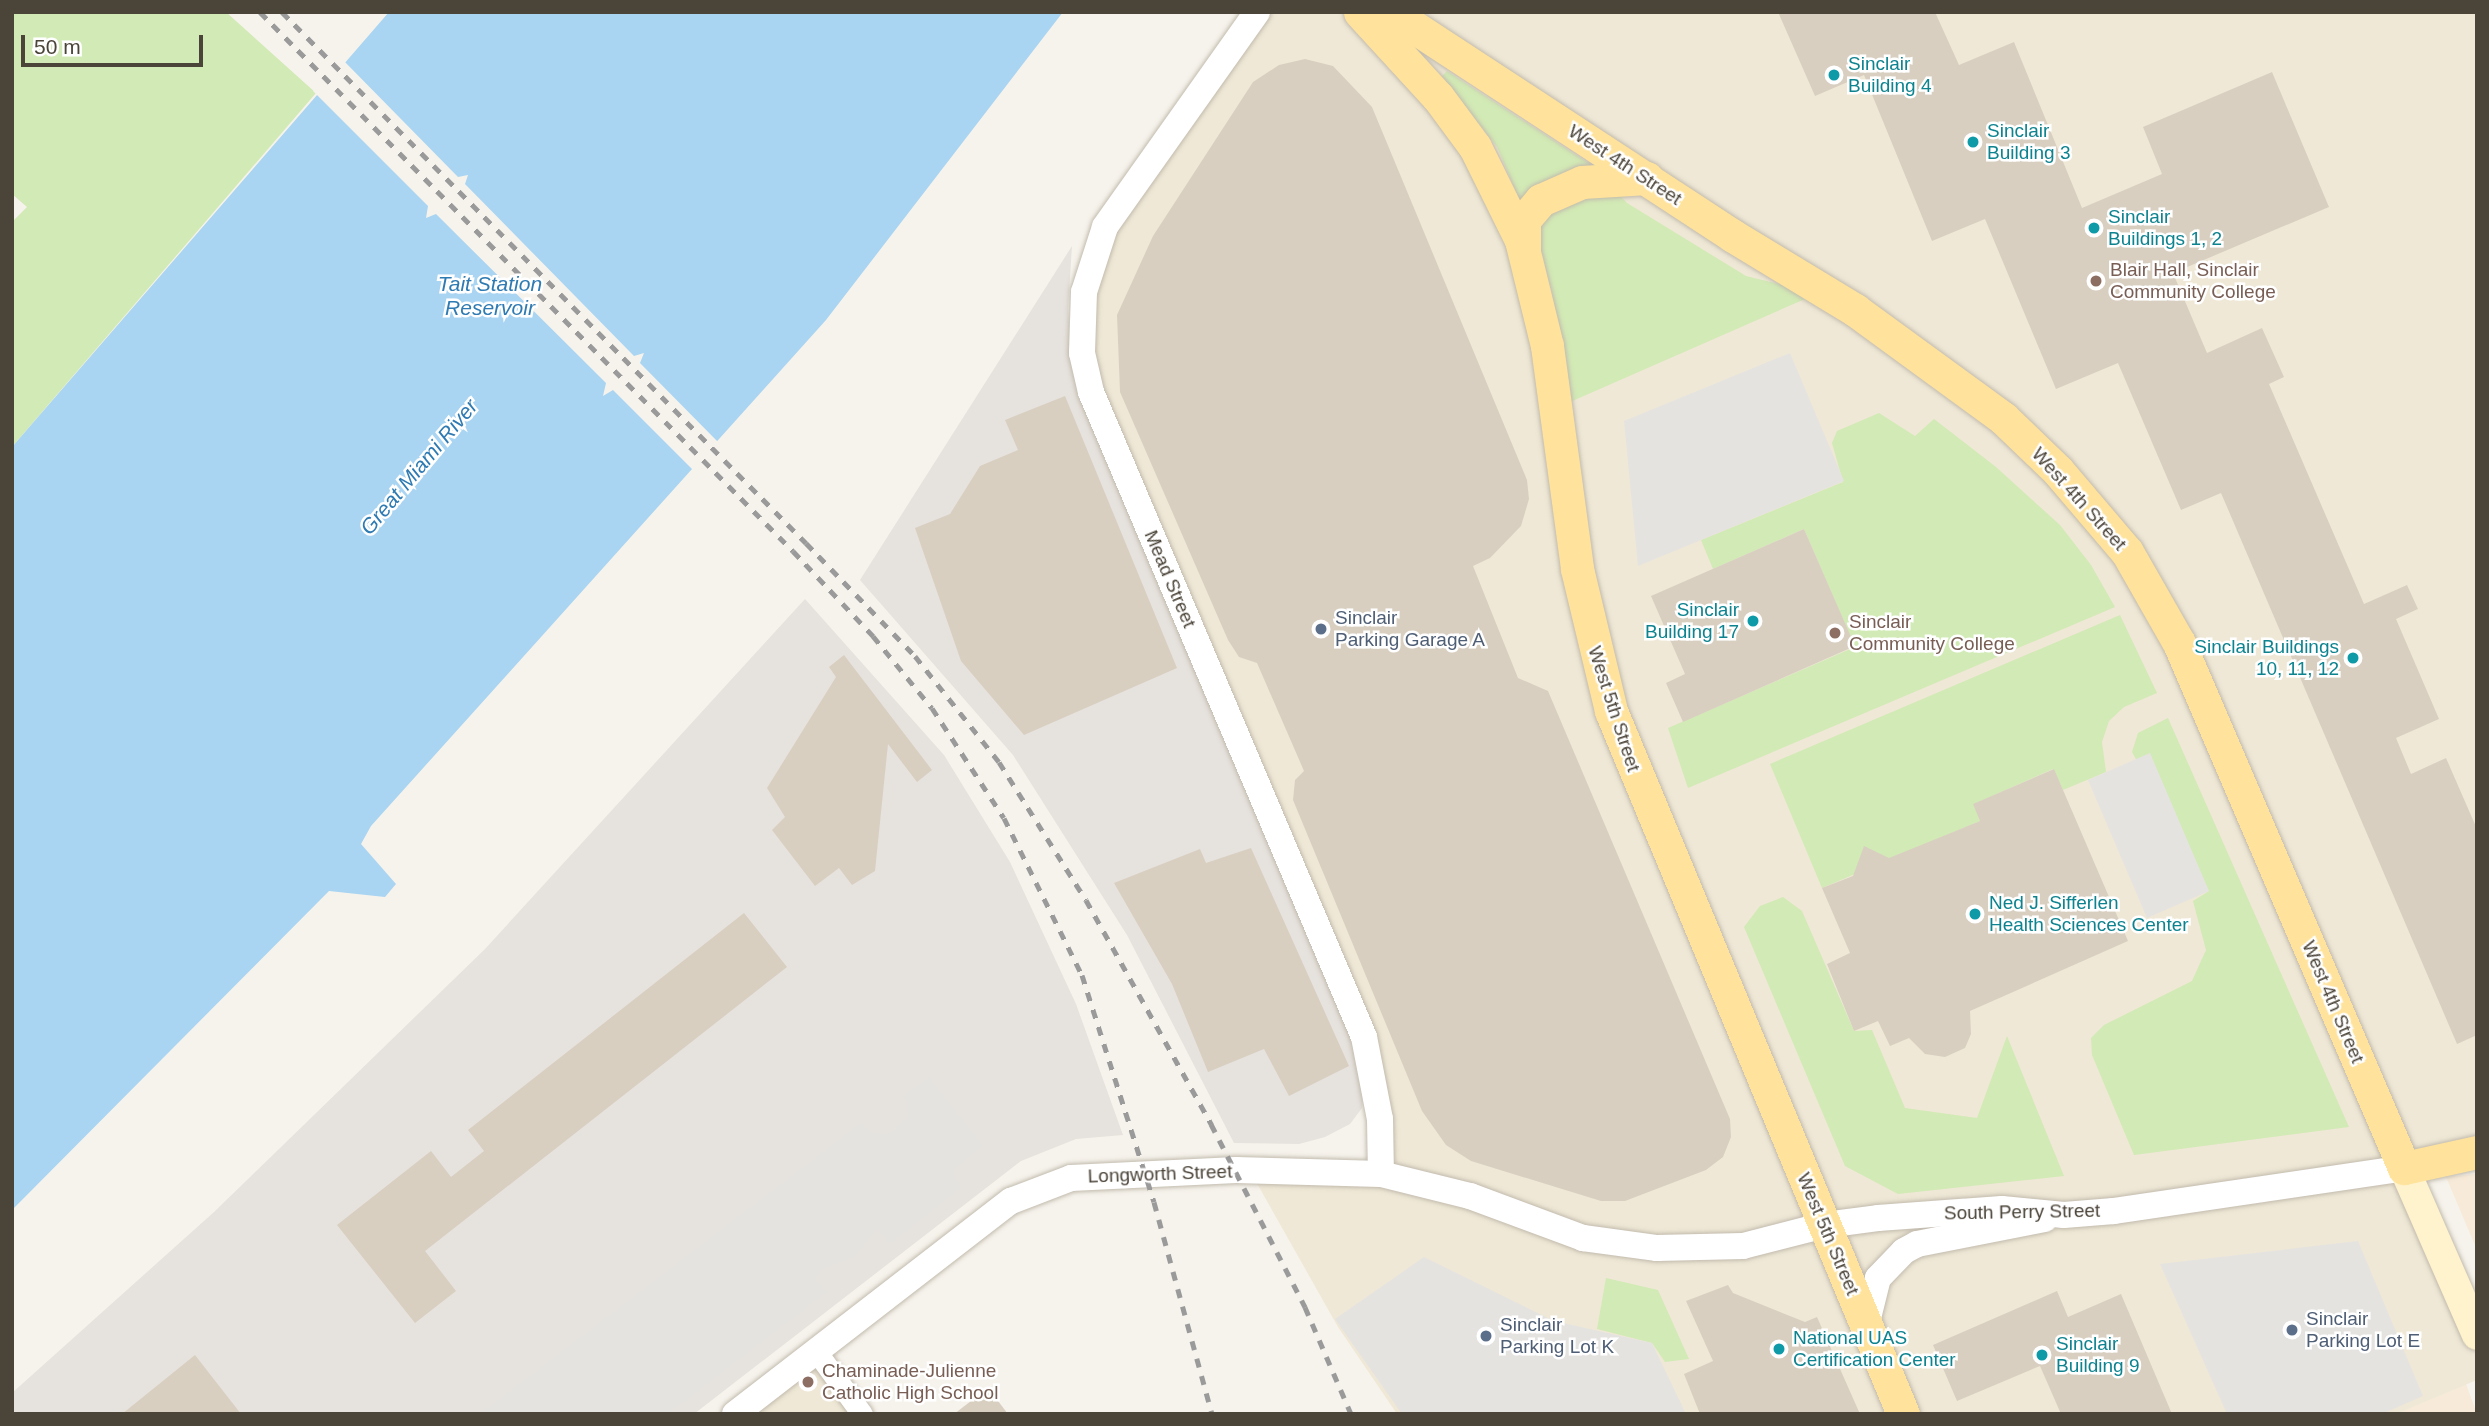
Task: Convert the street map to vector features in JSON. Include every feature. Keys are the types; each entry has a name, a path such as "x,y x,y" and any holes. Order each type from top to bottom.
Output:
{"main road":[{"name":"West 5th Street","path":"1360,12 1438,97 1475,147 1501,193 1524,249 1547,346 1577,569 1611,710 1903,1414"},
{"name":"West 4th Street","path":"1391,12 1855,310 2003,418 2116,536 2141,572 2183,651 2477,1335"},
{"path":"1524,249 1524,220 1541,200 1582,182 1647,178"},
{"name":"South Perry Street","path":"2404,1168 2477,1152"}],"street":[{"name":"Mead Street","path":"1256,12 1105,227 1084,292 1082,353 1091,392 1364,1037 1381,1119 1381,1174"},
{"name":"South Perry Street","path":"1568,1233 1657,1248 1743,1246 1825,1225 2002,1209 2064,1214 2177,1203 2404,1168"},
{"name":"Longworth Street","path":"736,1414 1011,1201 1070,1178 1236,1170 1381,1174 1459,1192 1568,1233"},
{"path":"1866,1326 1878,1278 1904,1251 1917,1244 2064,1214"},
{"path":"816,1351 862,1414"}],"shaded area":[{"name":"Sinclair Community College","path":"1257,12 2477,12 2477,1152 2404,1168 2477,1335 2477,1380 2396,1414 1397,1414 1338,1327 1250,1171 1381,1174 1372,1068 1091,392 1091,262"},
{"path":"1072,246 1068,309 1071,351 1333,983 1364,1081 1362,1108 1350,1124 1325,1137 1299,1144 1234,1143 1127,935 1013,755 860,580"},
{"path":"1790,353 1844,481 1638,566 1624,421"},
{"path":"805,599 944,755 1010,862 1076,1004 1123,1135 1076,1139 1021,1161 694,1414 12,1414 12,1393 214,1212 485,949"},
{"path":"2150,753 2209,891 2147,918 2088,780"},
{"path":"929,1077 983,1146 952,1171 961,1188 890,1244 876,1229 856,1256 819,1271 816,1280 827,1292 668,1414 480,1414 861,1123 873,1133 889,1134 909,1116 904,1095"},
{"path":"2477,1174 2477,1250 2446,1177"},
{"name":"Sinclair Parking Lot E","path":"2358,1241 2423,1396 2382,1414 2227,1414 2160,1264"},
{"name":"Sinclair Parking Lot K","path":"1424,1257 1554,1321 1652,1343 1686,1414 1402,1414 1335,1319"},
{"name":"Chaminade-Julienne Catholic High School","path":"816,1351 862,1414 735,1414"},
{"path":"2466,1384 2477,1414 2396,1414"}],"green space":[{"path":"12,12 226,12 316,93 12,447 12,222 27,207 12,194"},
{"path":"1447,71 1590,164 1627,203 1746,276 1783,285 1805,299 1570,402 1552,292 1540,248 1497,147 1442,76"},
{"path":"1879,413 1915,436 1934,419 1996,467 2060,525 2091,565 2115,607 1688,788 1668,728 1855,647 1804,529 1713,569 1701,540 1843,482 1832,443 1837,431"},
{"path":"2120,615 2157,693 2124,707 2109,721 2102,742 2106,772 2063,790 2053,769 1974,804 1980,821 1822,888 1770,764"},
{"path":"2168,718 2349,1127 2134,1155 2092,1055 2091,1038 2104,1025 2192,981 2206,950 2193,901 2209,891 2132,752 2138,733"},
{"path":"1783,897 1802,911 1854,1031 1872,1030 1905,1108 1977,1118 2007,1036 2064,1176 1898,1194 1845,1166 1744,927 1760,906"},
{"path":"1606,1278 1658,1290 1689,1359 1665,1362 1652,1343 1597,1329"}],"water":[{"name":"Tait Station Reservoir","path":"389,12 1063,12 826,320 371,826 361,844 396,884 385,897 329,891 12,1210 12,447"}],"pier":[{"path":"342,59 458,177 468,175 465,184 634,356 644,353 640,363 719,443 694,471 613,390 603,396 606,383 436,214 426,218 428,206 313,91"}],"building":[{"path":"1778,12 1935,12 1959,65 2014,42 2082,208 2162,174 2143,127 2272,72 2329,207 2173,273 2207,353 2262,328 2284,377 2269,384 2364,604 2407,585 2418,609 2396,619 2439,719 2396,738 2411,774 2446,758 2477,829 2477,1035 2457,1044 2221,493 2181,510 2118,363 2056,389 1985,219 1932,241 1864,75 1815,96"},
{"name":"Sinclair Parking Garage A","path":"1305,59 1333,66 1372,107 1527,480 1529,499 1521,526 1490,558 1473,566 1518,678 1548,691 1730,1119 1731,1137 1723,1157 1706,1170 1625,1201 1601,1201 1471,1161 1446,1145 1422,1111 1293,800 1295,780 1304,771 1257,663 1239,657 1228,640 1120,392 1117,315 1153,236 1253,82 1279,65"},
{"path":"1065,396 1177,668 1024,735 961,661 915,528 950,514 980,466 1018,450 1005,420"},
{"name":"Sinclair Building 17","path":"1804,529 1855,646 1683,722 1666,683 1685,674 1651,596"},
{"path":"844,655 932,770 917,782 888,744 875,871 852,885 839,868 815,886 772,830 785,817 767,788 836,677 829,667"},
{"name":"Ned J. Sifferlen Health Sciences Center","path":"2054,769 2128,941 1970,1011 1971,1034 1965,1048 1945,1057 1925,1054 1909,1038 1890,1046 1878,1021 1854,1031 1827,964 1850,953 1822,888 1853,876 1864,846 1889,858 1936,839 1980,821 1973,804"},
{"path":"1251,848 1349,1066 1289,1096 1264,1049 1208,1072 1172,984 1114,883 1200,849 1206,863"},
{"path":"744,913 787,967 425,1251 456,1291 415,1323 337,1225 431,1151 451,1177 484,1151 468,1130"},
{"name":"National UAS Certification Center","path":"1728,1285 1733,1293 1805,1322 1817,1317 1860,1414 1700,1414 1684,1374 1713,1361 1686,1301"},
{"name":"Sinclair Building 9","path":"2057,1291 2068,1317 2121,1294 2172,1414 2061,1414 2040,1366 1957,1401 1933,1345"},
{"path":"195,1355 241,1414 122,1414"},
{"path":"988,1388 1008,1414 954,1414"}],"railway":[{"path":"260,12 793,551 873,636 932,708 1004,818 1082,975 1154,1202 1212,1414"},
{"path":"282,12 915,656 999,762 1086,900 1211,1124 1305,1307 1351,1414"}],"place":[{"name":"Sinclair Building 4","path":"1834,75"},
{"name":"Sinclair Building 3","path":"1973,142"},
{"name":"Sinclair Buildings 1, 2","path":"2094,228"},
{"name":"Blair Hall, Sinclair Community College","path":"2096,281"},
{"name":"Sinclair Building 17","path":"1753,621"},
{"name":"Sinclair Parking Garage A","path":"1321,629"},
{"name":"Sinclair Community College","path":"1835,633"},
{"name":"Sinclair Buildings 10, 11, 12","path":"2353,658"},
{"name":"Ned J. Sifferlen Health Sciences Center","path":"1975,914"},
{"name":"Sinclair Parking Lot E","path":"2292,1330"},
{"name":"Sinclair Parking Lot K","path":"1486,1336"},
{"name":"National UAS Certification Center","path":"1779,1349"},
{"name":"Sinclair Building 9","path":"2042,1355"},
{"name":"Chaminade-Julienne Catholic High School","path":"808,1382"}],"water label":[{"name":"Great Miami River","path":"419,467"}]}
